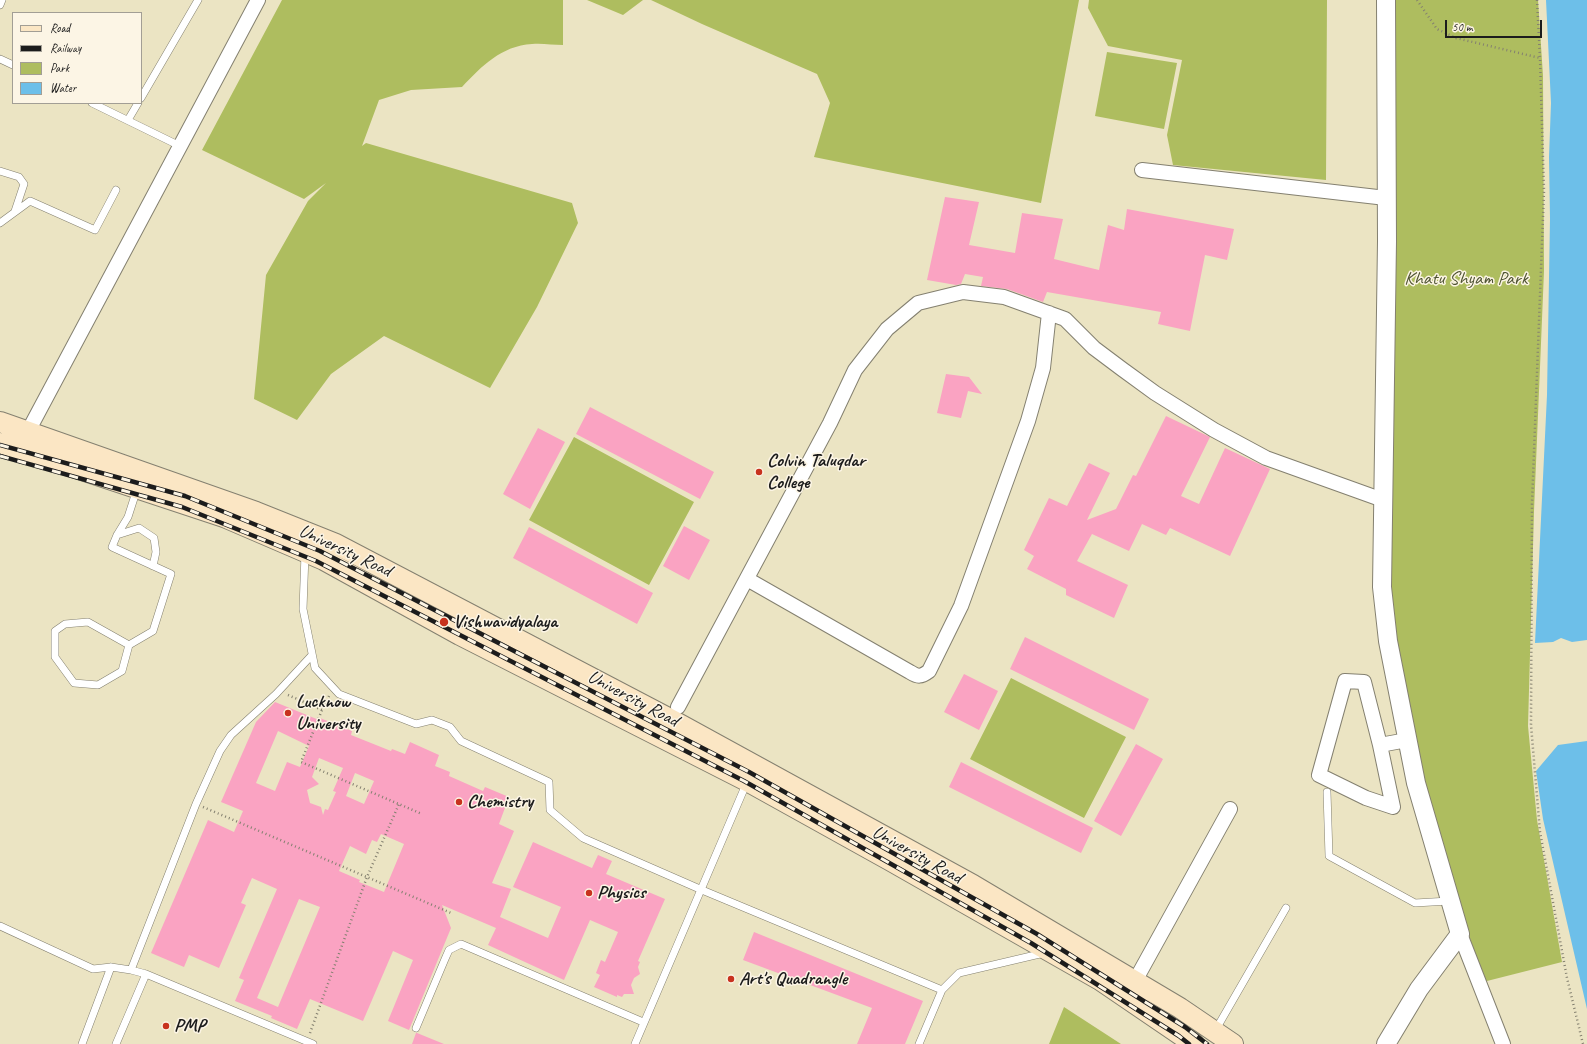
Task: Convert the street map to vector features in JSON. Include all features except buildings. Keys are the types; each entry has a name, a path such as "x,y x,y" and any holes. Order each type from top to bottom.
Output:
{"main road":[{"name":"University Road","path":"0,422 256,512 309,543 331,564 460,635 747,782 1062,951 1135,981 1180,1008 1233,1044"},
{"name":"University Road","path":"0,443 137,489 309,543 336,544 675,713 973,886 1100,980 1194,1044"}],"street":[{"path":"19,450 258,0"},
{"path":"1386,0 1386,198 1382,587 1388,641 1416,783 1452,900 1460,934 1503,1044"},
{"path":"1142,170 1386,198"},
{"path":"675,713 830,423 855,370 887,329 918,303 962,292 1004,297 1065,319 1094,348 1122,369 1155,393 1214,430 1266,458 1383,500"},
{"path":"747,579 917,676 923,676 929,671 961,606 1028,421 1043,368 1049,313"},
{"path":"1345,681 1364,682 1380,745 1393,807 1366,798 1319,774 1345,681"},
{"path":"1380,745 1407,740"},
{"path":"1135,981 1230,809"},
{"path":"1386,1044 1418,989 1460,934"}],"lane":[{"path":"0,5 2,0"},
{"path":"142,96 198,0"},
{"path":"0,59 12,65"},
{"path":"94,104 180,146"},
{"path":"128,120 137,104"},
{"path":"0,171 19,177 24,184 15,211"},
{"path":"0,222 30,201 95,230 116,190"},
{"path":"128,645 88,622 65,624 55,632 54,657 74,683 98,685 122,671 128,645 153,631 171,574 112,547 117,535 128,517 137,489"},
{"path":"117,535 139,528 154,538 156,552 153,566"},
{"path":"309,543 303,609 315,668 338,694 416,724 432,720 450,727 461,741 549,782 550,810 583,838 702,890 942,990"},
{"path":"131,970 196,804 220,751 231,735 278,691 312,655"},
{"path":"635,1044 643,1022 702,890 747,782"},
{"path":"1327,792 1329,856 1415,903 1452,900"},
{"path":"1214,1031 1286,908"},
{"path":"0,926 93,969 111,967 146,974 310,1043"},
{"path":"416,1028 449,950 461,944 643,1022"},
{"path":"919,1044 942,990 959,973 1062,951"},
{"path":"82,1044 111,967"},
{"path":"116,1044 146,974"}],"path":[{"path":"1416,0 1437,29 1456,38 1540,58"},
{"path":"1537,0 1544,191 1532,504 1531,726 1540,832 1567,978 1583,1044"},
{"path":"334,688 322,710 301,762 422,814"},
{"path":"278,691 322,710"},
{"path":"196,804 451,913"},
{"path":"310,1043 368,877 399,804"}],"green space":[{"path":"282,0 563,0 563,45 536,44 511,49 493,58 462,87 411,90 379,100 362,146 366,143 572,203 578,223 537,307 490,388 384,336 331,374 297,420 254,399 266,275 308,201 326,183 304,199 202,150"},
{"path":"587,0 643,0 623,15"},
{"path":"651,0 1079,0 1041,203 814,157 830,103 817,74"},
{"path":"1089,0 1327,0 1326,180 1173,165 1167,135 1182,60 1108,46 1088,8"},
{"name":"Khatu Shyam Park","path":"1389,0 1538,0 1543,76 1544,271 1534,511 1528,726 1537,820 1562,962 1483,982 1428,798 1393,642 1391,578"},
{"path":"1107,52 1177,63 1164,129 1095,116"},
{"path":"574,437 694,502 649,585 529,520"},
{"path":"1011,678 1126,737 1084,818 970,759"},
{"path":"1064,1007 1121,1044 1049,1044"}],"water":[{"path":"1546,0 1587,0 1587,640 1572,642 1561,638 1553,642 1535,643 1547,395 1550,219 1549,157 1551,103"},
{"path":"1587,741 1587,1009 1543,819 1536,771 1558,745"}],"railway":[{"path":"0,445 185,496 320,551 749,772 1037,934 1185,1027 1207,1044"},
{"path":"0,456 182,507 316,561 744,781 1031,943 1179,1036 1189,1044"}],"place":[{"name":"Colvin Taluqdar College","path":"759,472"},
{"name":"Vishwavidyalaya","path":"444,622"},
{"name":"Lucknow University","path":"288,713"},
{"name":"Chemistry","path":"459,802"},
{"name":"Physics","path":"589,893"},
{"name":"Art's Quadrangle","path":"731,979"},
{"name":"PMP","path":"166,1026"}]}
